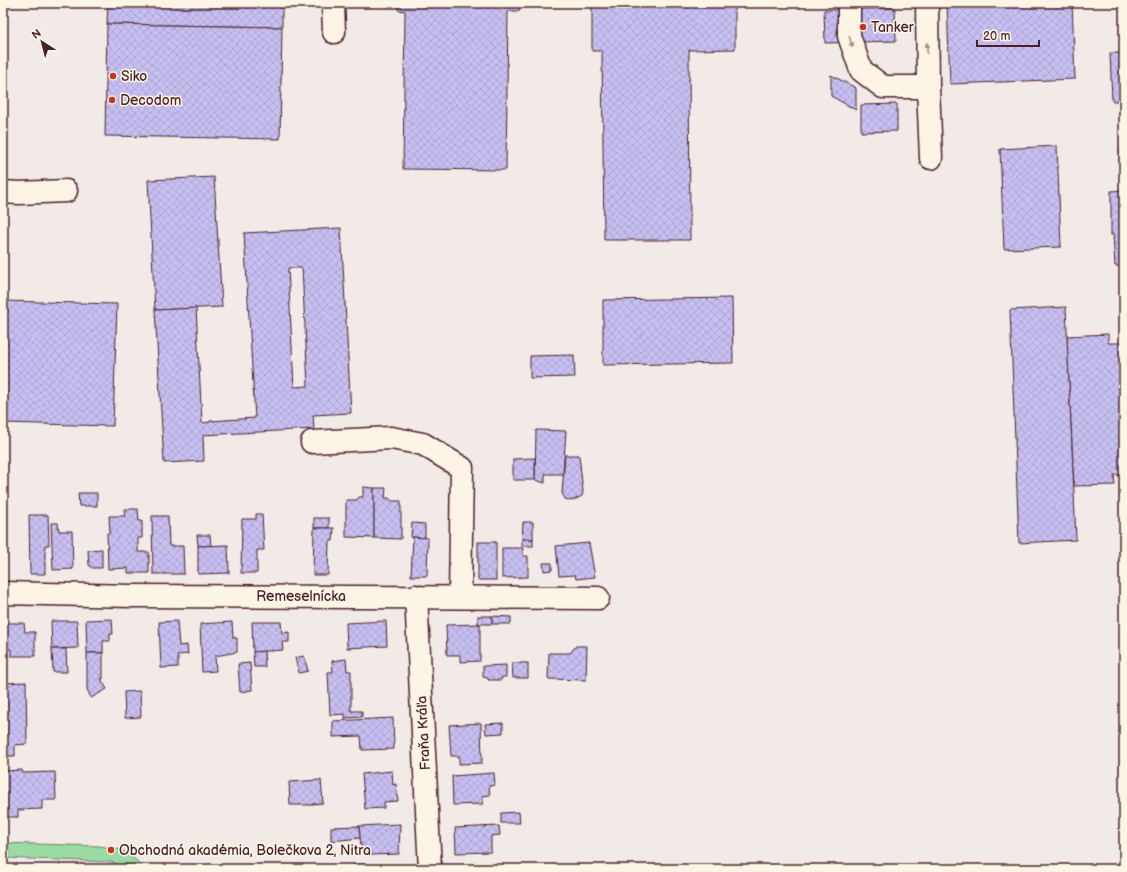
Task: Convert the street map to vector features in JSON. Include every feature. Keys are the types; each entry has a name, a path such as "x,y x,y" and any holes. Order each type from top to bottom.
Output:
{"street":[{"path":"334,3 334,32"},
{"path":"849,3 849,36 861,70 883,87 928,87"},
{"path":"927,3 931,158"},
{"path":"3,192 66,192"},
{"path":"312,442 391,438 423,444 462,468 460,597"},
{"name":"Remeselnícka","path":"3,593 132,596 416,596 598,598"},
{"name":"Fraňa Kráľa","path":"416,596 430,869"}],"green space":[{"path":"3,843 99,846 122,850 137,861 144,869 127,869 112,862 3,858"}],"building":[{"path":"108,3 282,3 282,27 107,24"},
{"path":"398,3 519,3 519,11 508,11 506,170 403,169 405,11 398,10"},
{"path":"592,3 735,3 735,49 689,50 690,240 604,240 602,51 592,51"},
{"path":"947,3 1072,3 1075,79 950,84"},
{"path":"895,8 896,41 825,43 824,10"},
{"path":"107,24 282,27 280,139 105,136"},
{"path":"1110,53 1124,53 1124,101 1112,101"},
{"path":"831,75 856,88 856,110 831,96"},
{"path":"897,104 897,131 861,132 861,105"},
{"path":"1057,146 1061,247 1004,249 1000,149"},
{"path":"1120,148 1124,148 1124,177 1121,177"},
{"path":"214,177 222,307 155,310 148,180"},
{"path":"1124,190 1124,266 1115,266 1113,234 1111,235 1111,191"},
{"path":"341,228 351,413 313,415 314,429 203,435 204,461 164,463 155,310 196,308 202,423 210,421 255,418 244,233","holes":["288,268 302,268 308,386 294,387"]},
{"path":"732,298 733,363 603,365 603,300"},
{"path":"3,301 117,304 113,426 3,423"},
{"path":"1066,307 1076,540 1019,543 1010,310"},
{"path":"1108,334 1108,343 1123,343 1124,475 1114,475 1115,485 1074,486 1067,336"},
{"path":"574,355 575,377 530,378 530,356"},
{"path":"536,430 566,431 563,474 545,474 545,483 535,480"},
{"path":"565,455 579,455 583,492 582,496 572,501 565,499 562,493"},
{"path":"535,458 535,480 513,480 513,459"},
{"path":"363,487 374,488 374,538 346,537 346,500 357,500 359,497 363,497"},
{"path":"374,488 386,488 385,498 389,498 392,501 401,501 401,539 374,538"},
{"path":"78,493 97,493 97,506 79,506"},
{"path":"124,509 138,509 139,521 142,521 142,538 138,538 138,552 149,552 149,573 128,573 128,568 108,569 107,533 110,533 109,516 125,516"},
{"path":"256,514 262,514 264,550 257,550 257,573 241,573 242,519 256,519"},
{"path":"29,515 48,515 49,545 45,545 45,574 30,574"},
{"path":"152,516 168,516 169,546 183,546 184,574 153,574"},
{"path":"314,518 329,518 329,528 314,528"},
{"path":"523,522 533,522 533,539 522,539"},
{"path":"51,523 58,523 59,531 72,531 73,569 53,570"},
{"path":"412,523 425,524 425,538 411,537"},
{"path":"314,528 334,528 333,541 329,541 328,575 313,575"},
{"path":"197,535 210,535 211,546 198,546"},
{"path":"413,537 428,538 427,576 411,576"},
{"path":"522,539 533,539 533,546 522,546"},
{"path":"478,542 496,542 496,580 478,580"},
{"path":"589,543 595,577 576,579 575,575 559,576 556,546"},
{"path":"228,545 229,573 198,574 198,546"},
{"path":"502,548 523,548 523,556 528,556 528,577 502,578"},
{"path":"102,549 102,568 92,568 89,565 88,550"},
{"path":"543,563 552,563 552,570 544,571"},
{"path":"478,616 492,616 492,624 478,624"},
{"path":"492,616 511,617 511,624 492,624"},
{"path":"112,619 113,634 110,634 110,641 103,641 103,653 87,653 86,620"},
{"path":"51,621 77,621 78,648 52,649"},
{"path":"177,621 179,646 187,645 188,654 178,655 178,667 161,668 159,622"},
{"path":"386,621 387,646 347,648 346,623"},
{"path":"232,622 233,638 237,638 237,652 215,656 216,671 202,672 200,624"},
{"path":"252,622 281,622 282,633 289,632 289,642 282,642 283,650 253,652"},
{"path":"3,623 24,623 25,632 35,632 35,656 11,656 11,649 3,649"},
{"path":"480,624 480,661 460,662 460,655 447,655 446,625"},
{"path":"576,646 587,646 586,680 548,679 549,653 570,653"},
{"path":"52,649 66,649 67,672 53,672"},
{"path":"264,651 265,667 254,667 253,652"},
{"path":"87,653 103,653 103,679 101,679 107,689 91,698 87,689"},
{"path":"304,656 308,671 299,673 295,658"},
{"path":"346,659 347,671 351,671 351,711 362,711 362,717 345,718 345,714 330,715 328,672 333,672 332,661"},
{"path":"250,663 252,690 240,692 238,664"},
{"path":"512,663 528,663 528,678 513,678"},
{"path":"506,665 506,677 502,677 501,680 488,680 488,678 483,677 483,666"},
{"path":"26,682 27,744 15,745 15,756 3,756 3,683"},
{"path":"140,691 141,717 125,718 124,692"},
{"path":"393,718 394,749 362,750 361,736 333,737 333,721"},
{"path":"481,723 482,763 459,764 459,756 451,756 449,725"},
{"path":"503,723 503,733 486,734 485,724"},
{"path":"22,770 23,773 55,772 56,800 42,800 42,809 18,810 18,817 3,817 3,771"},
{"path":"392,771 393,785 396,784 398,801 384,802 384,808 365,809 362,774"},
{"path":"494,773 495,785 489,786 490,795 482,796 483,804 453,805 452,776"},
{"path":"321,780 323,803 312,805 290,805 289,782"},
{"path":"519,812 520,823 501,823 501,813"},
{"path":"400,824 399,854 370,855 370,853 362,853 359,826"},
{"path":"359,826 360,838 331,841 331,827"},
{"path":"499,826 500,835 491,836 491,852 456,853 455,828"},
{"path":"368,864 368,869 353,869 353,865"}],"place":[{"name":"Tanker","path":"863,27"},
{"name":"Siko","path":"113,76"},
{"name":"Decodom","path":"112,100"},
{"name":"Obchodná akadémia, Bolečkova 2, Nitra","path":"111,850"}]}
